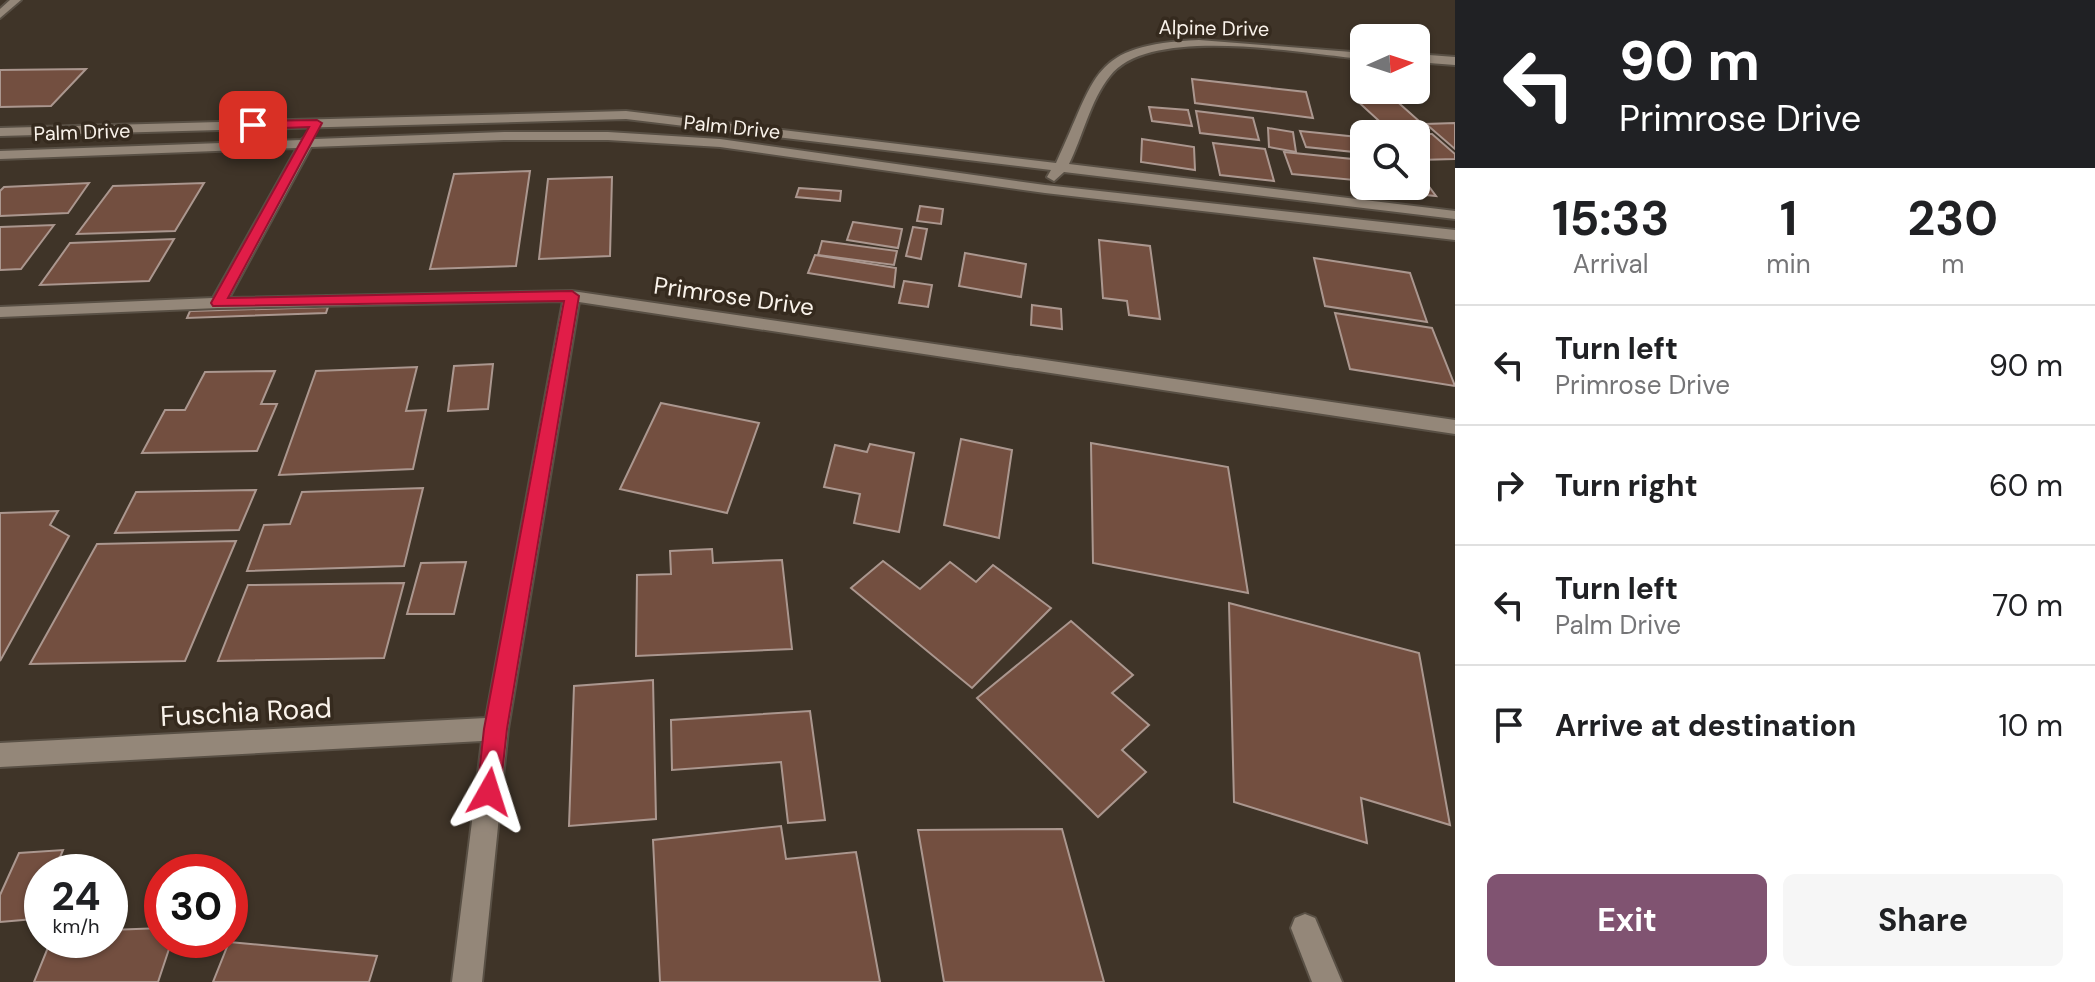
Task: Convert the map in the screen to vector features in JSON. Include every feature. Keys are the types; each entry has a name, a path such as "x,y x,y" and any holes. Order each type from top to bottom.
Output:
{"street":[{"path":"0,15 16,0"},
{"name":"Alpine Drive","path":"1045,189 1060,168 1088,100 1117,61 1136,50 1165,43 1218,44 1350,55"},
{"path":"1430,59 1455,61"},
{"name":"Palm Drive","path":"0,132 626,115 1455,215"},
{"path":"218,303 317,123"},
{"name":"Palm Drive","path":"0,155 304,146 504,136 636,138 720,143 1045,189 1455,235"},
{"path":"467,982 496,729 572,296"},
{"name":"Primrose Drive","path":"0,312 218,303 572,296 1455,427"},
{"name":"Fuschia Road","path":"0,755 496,729"},
{"path":"1305,928 1327,982"}],"building":[{"path":"86,69 51,106 0,107 0,70"},
{"path":"1192,79 1306,92 1313,118 1195,103"},
{"path":"1361,104 1400,104 1418,120 1378,120"},
{"path":"1149,107 1188,110 1192,126 1152,121"},
{"path":"1196,111 1253,118 1259,140 1200,133"},
{"path":"1455,123 1455,149 1430,127 1430,124"},
{"path":"1268,128 1293,132 1296,152 1269,147"},
{"path":"1300,131 1350,136 1350,152 1306,147"},
{"path":"1430,134 1455,154 1455,159 1430,160"},
{"path":"1142,139 1194,147 1195,170 1141,162"},
{"path":"1213,143 1265,149 1274,181 1220,175"},
{"path":"1284,152 1350,159 1350,180 1292,174"},
{"path":"530,171 516,266 430,269 454,174"},
{"path":"612,177 610,256 539,259 548,179"},
{"path":"89,183 68,213 0,216 0,191 4,187"},
{"path":"204,183 175,231 77,234 113,186"},
{"path":"799,188 841,191 840,201 796,197"},
{"path":"920,206 943,209 941,224 917,221"},
{"path":"853,222 902,229 898,248 847,240"},
{"path":"54,225 21,269 0,270 0,227"},
{"path":"913,227 927,229 921,259 906,256"},
{"path":"174,239 149,281 40,285 70,243"},
{"path":"1099,240 1150,246 1160,319 1129,315 1127,301 1103,298"},
{"path":"822,241 897,251 894,265 818,255"},
{"path":"965,253 1026,264 1021,297 959,286"},
{"path":"815,255 896,268 894,287 808,273"},
{"path":"1314,258 1410,273 1427,322 1325,306"},
{"path":"904,281 932,285 928,307 899,303"},
{"path":"1032,305 1061,309 1062,329 1031,325"},
{"path":"328,307 326,313 187,318 190,311"},
{"path":"1335,313 1432,328 1455,386 1350,369"},
{"path":"493,364 488,409 448,411 454,366"},
{"path":"417,367 406,411 426,410 413,469 279,475 316,371"},
{"path":"275,371 261,404 277,404 257,451 142,453 165,410 185,410 205,372"},
{"path":"661,403 759,423 727,513 620,489"},
{"path":"961,439 1012,450 999,538 944,525"},
{"path":"1091,443 1228,467 1248,593 1093,563"},
{"path":"870,444 914,453 899,532 854,523 860,494 824,487 835,445 867,452"},
{"path":"423,488 404,566 247,571 264,525 290,524 302,492"},
{"path":"256,490 239,530 115,533 136,492"},
{"path":"58,511 50,525 69,536 0,661 0,513"},
{"path":"236,541 185,661 30,664 97,544"},
{"path":"712,549 713,563 782,560 792,649 636,656 637,575 671,574 670,551"},
{"path":"883,561 920,589 950,562 976,582 993,565 1051,608 972,688 851,588"},
{"path":"466,562 454,614 407,614 421,563"},
{"path":"404,583 384,658 218,661 248,585"},
{"path":"1229,603 1419,653 1450,825 1361,798 1367,843 1234,802"},
{"path":"1071,621 1133,675 1112,693 1149,725 1122,750 1146,772 1098,817 977,698"},
{"path":"653,680 656,819 569,826 574,686"},
{"path":"810,711 825,820 788,823 781,762 672,770 671,720"},
{"path":"781,826 786,859 856,852 880,982 660,982 653,840"},
{"path":"1062,829 1104,982 944,982 918,830"},
{"path":"63,850 61,854 24,854 24,920 0,922 0,895 19,853"},
{"path":"128,929 144,929 144,958 166,958 158,982 34,982 44,958 128,958"},
{"path":"248,944 377,956 369,982 213,982 223,958 248,958"}],"route":[{"path":"253,125 317,123 218,303 572,296 496,729 489,792"}]}
